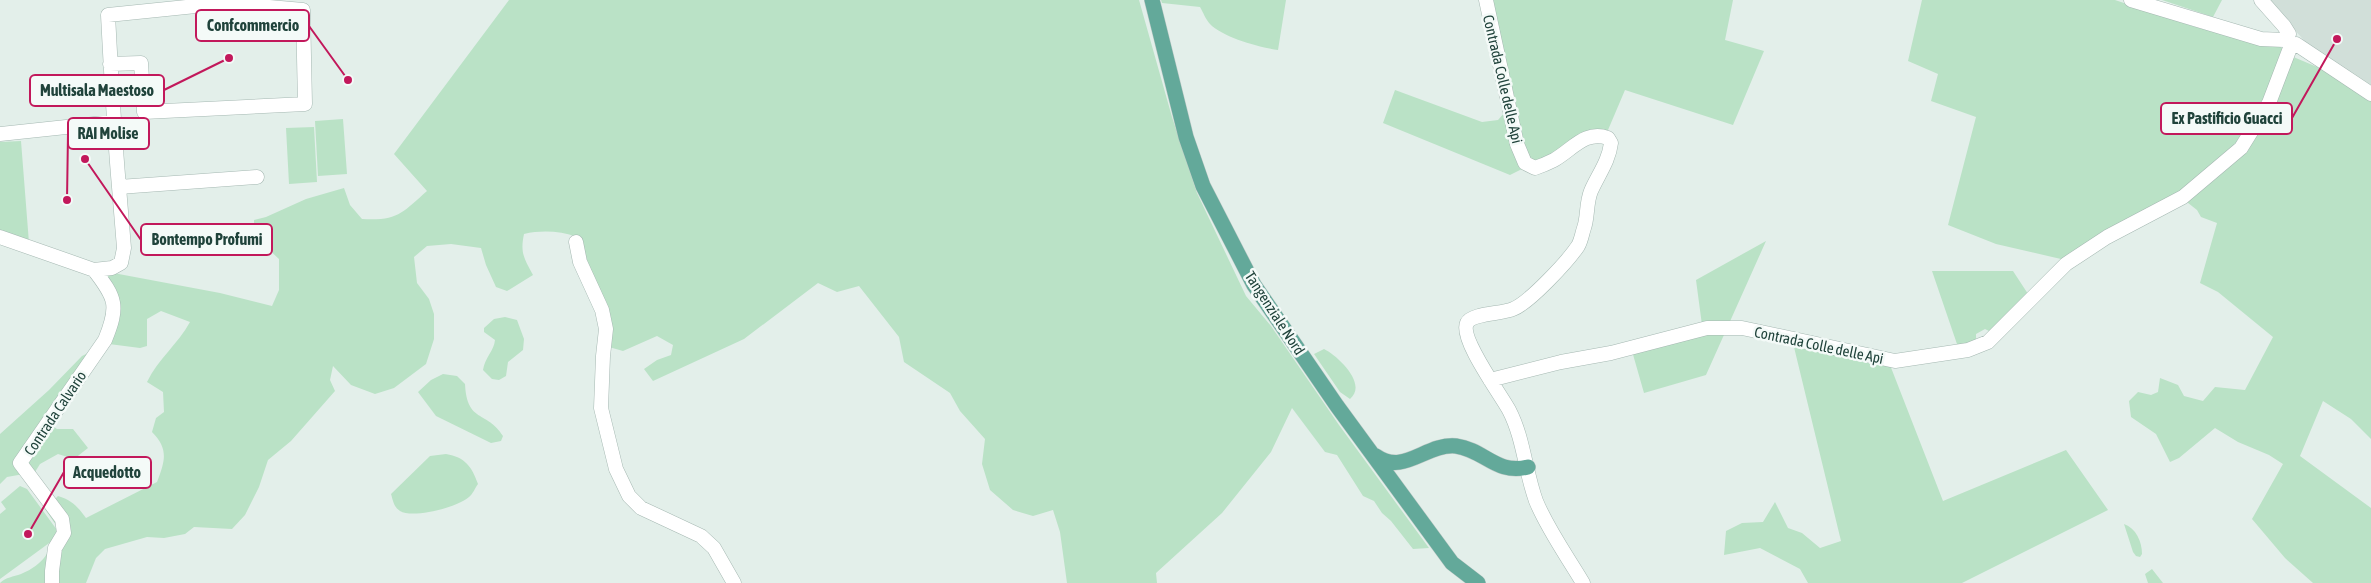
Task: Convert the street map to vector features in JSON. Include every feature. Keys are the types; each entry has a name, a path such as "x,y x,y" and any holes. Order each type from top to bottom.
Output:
{"main road":[{"name":"Tangenziale Nord","path":"1152,0 1186,137 1203,186 1254,285 1337,406 1375,455 1452,562 1478,583"},
{"path":"1375,455 1391,463 1409,461 1439,447 1456,446 1472,451 1508,469 1528,467"},
{"path":"1404,497 1399,482 1401,474 1409,461"}],"street":[{"name":"Contrada Colle delle Api","path":"1486,0 1517,144 1525,163 1535,168 1555,160 1576,143 1591,136 1608,138 1612,143 1610,155 1589,194 1585,226 1578,246 1536,291 1514,309 1471,318 1466,324 1466,331 1490,380 1510,411 1522,443 1536,499 1548,528 1583,583"},
{"path":"2131,0 2261,39 2290,42 2371,94"},
{"path":"2261,0 2284,26 2290,42"},
{"path":"0,237 94,270 112,268 122,263 124,248 110,64 108,15 224,2 303,10 305,104 144,112 141,63 110,64"},
{"name":"Contrada Colle delle Api","path":"1490,380 1561,362 1611,354 1707,328 1742,328 1895,361 1968,350 1988,342 2066,264 2108,237 2183,197 2241,148 2269,103 2290,42"},
{"path":"0,134 114,122"},
{"path":"119,187 256,177"},
{"path":"576,242 580,262 602,310 606,329 601,408 616,469 629,496 640,508 701,536 714,548 734,583"},
{"name":"Contrada Calvario","path":"52,583 56,548 64,533 62,519 20,463 105,340 114,318 113,299 108,288 94,270"}],"shaded area":[{"path":"2268,0 2371,0 2371,89 2317,55"}],"green space":[{"path":"509,0 1139,0 1172,117 1197,193 1246,296 1271,326 1339,425 1429,548 1413,549 1374,501 1363,496 1337,455 1325,452 1292,408 1271,452 1222,513 1156,573 1157,583 1067,583 1060,532 1053,510 1033,516 1013,510 990,490 982,464 985,439 960,411 950,393 904,362 899,337 859,286 837,292 818,283 744,339 653,381 644,369 657,360 671,355 673,345 657,336 623,351 609,347 611,326 606,301 588,274 577,237 558,232 544,232 524,234 522,246 527,264 533,275 507,291 496,287 481,248 451,244 427,246 414,257 417,283 429,299 434,314 434,339 426,364 394,388 375,394 351,385 333,366 330,380 335,391 291,441 268,460 259,487 245,515 232,529 194,527 185,534 164,538 147,537 105,549 96,558 86,583 0,583 5,579 29,570 41,562 60,531 45,509 45,504 58,496 74,504 86,518 157,482 160,475 164,456 163,450 152,432 156,418 164,412 163,392 147,382 190,322 161,311 147,319 147,346 140,348 109,344 108,272 220,293 272,306 279,290 279,259 267,248 254,242 254,220 266,217 306,199 344,188 350,205 362,219 392,217 411,205 427,191 394,154"},
{"path":"1161,0 1286,0 1278,50 1252,44 1223,33 1210,24 1200,7 1162,3"},
{"path":"1492,0 1733,0 1725,40 1764,51 1733,125 1625,90 1608,130 1586,131 1556,152 1510,175 1383,123 1395,90 1482,122 1498,120 1505,112"},
{"path":"1922,0 2115,0 2192,26 2256,44 2279,46 2285,50 2272,88 2238,146 2182,194 2061,259 1996,244 1948,225 1976,117 1931,101 1938,74 1908,61"},
{"path":"2162,0 2222,0 2213,17"},
{"path":"2291,56 2322,69 2371,100 2371,439 2351,419 2323,401 2300,456 2371,508 2371,583 2313,583 2285,558 2252,519 2283,464 2269,455 2238,442 2215,428 2179,458 2170,462 2156,434 2131,417 2129,401 2138,392 2151,395 2158,392 2160,378 2178,385 2184,396 2203,401 2215,387 2245,390 2273,337 2218,292 2200,283 2217,223 2201,217 2197,210 2183,199 2242,148"},
{"path":"343,119 347,174 318,176 315,121"},
{"path":"314,127 317,182 289,184 286,128"},
{"path":"21,141 29,243 0,233 0,142"},
{"path":"1766,241 1706,375 1644,393 1630,344 1702,325 1696,280"},
{"path":"1932,271 2013,271 2030,297 1991,332 1985,329 1976,334 1976,341 1958,347"},
{"path":"505,317 517,320 524,339 523,350 508,362 506,376 499,380 492,379 483,370 495,340 484,332 484,328 494,319"},
{"path":"1793,343 1890,365 1943,501 2066,450 2108,510 1962,583 1808,583 1800,569 1760,548 1724,555 1726,531 1742,523 1763,522 1775,502 1788,528 1802,533 1820,548 1841,541"},
{"path":"1324,349 1343,364 1353,378 1356,386 1355,393 1350,399 1340,392 1314,354"},
{"path":"88,353 42,419 57,429 73,429 88,448 74,459 58,454 40,464 35,472 7,477 0,484 0,434 49,390 82,356"},
{"path":"443,374 457,376 465,384 470,405 474,411 497,428 503,436 501,441 491,443 436,416 418,392 431,380"},
{"path":"446,454 463,460 473,473 478,484 470,496 455,505 435,511 415,514 400,511 394,504 391,494 430,456"},
{"path":"20,486 27,489 57,530 56,538 0,579 0,514 6,509 1,502"},
{"path":"2124,524 2135,532 2139,540 2142,549 2140,557 2136,556 2133,552"},
{"path":"2152,569 2163,583 2148,583 2145,574"}],"place":[{"name":"Ex Pastificio Guacci","path":"2337,39"},
{"name":"Multisala Maestoso","path":"229,58"},
{"name":"Confcommercio","path":"348,80"},
{"name":"Bontempo Profumi","path":"85,159"},
{"name":"RAI Molise","path":"67,200"},
{"name":"Acquedotto","path":"28,534"}]}
